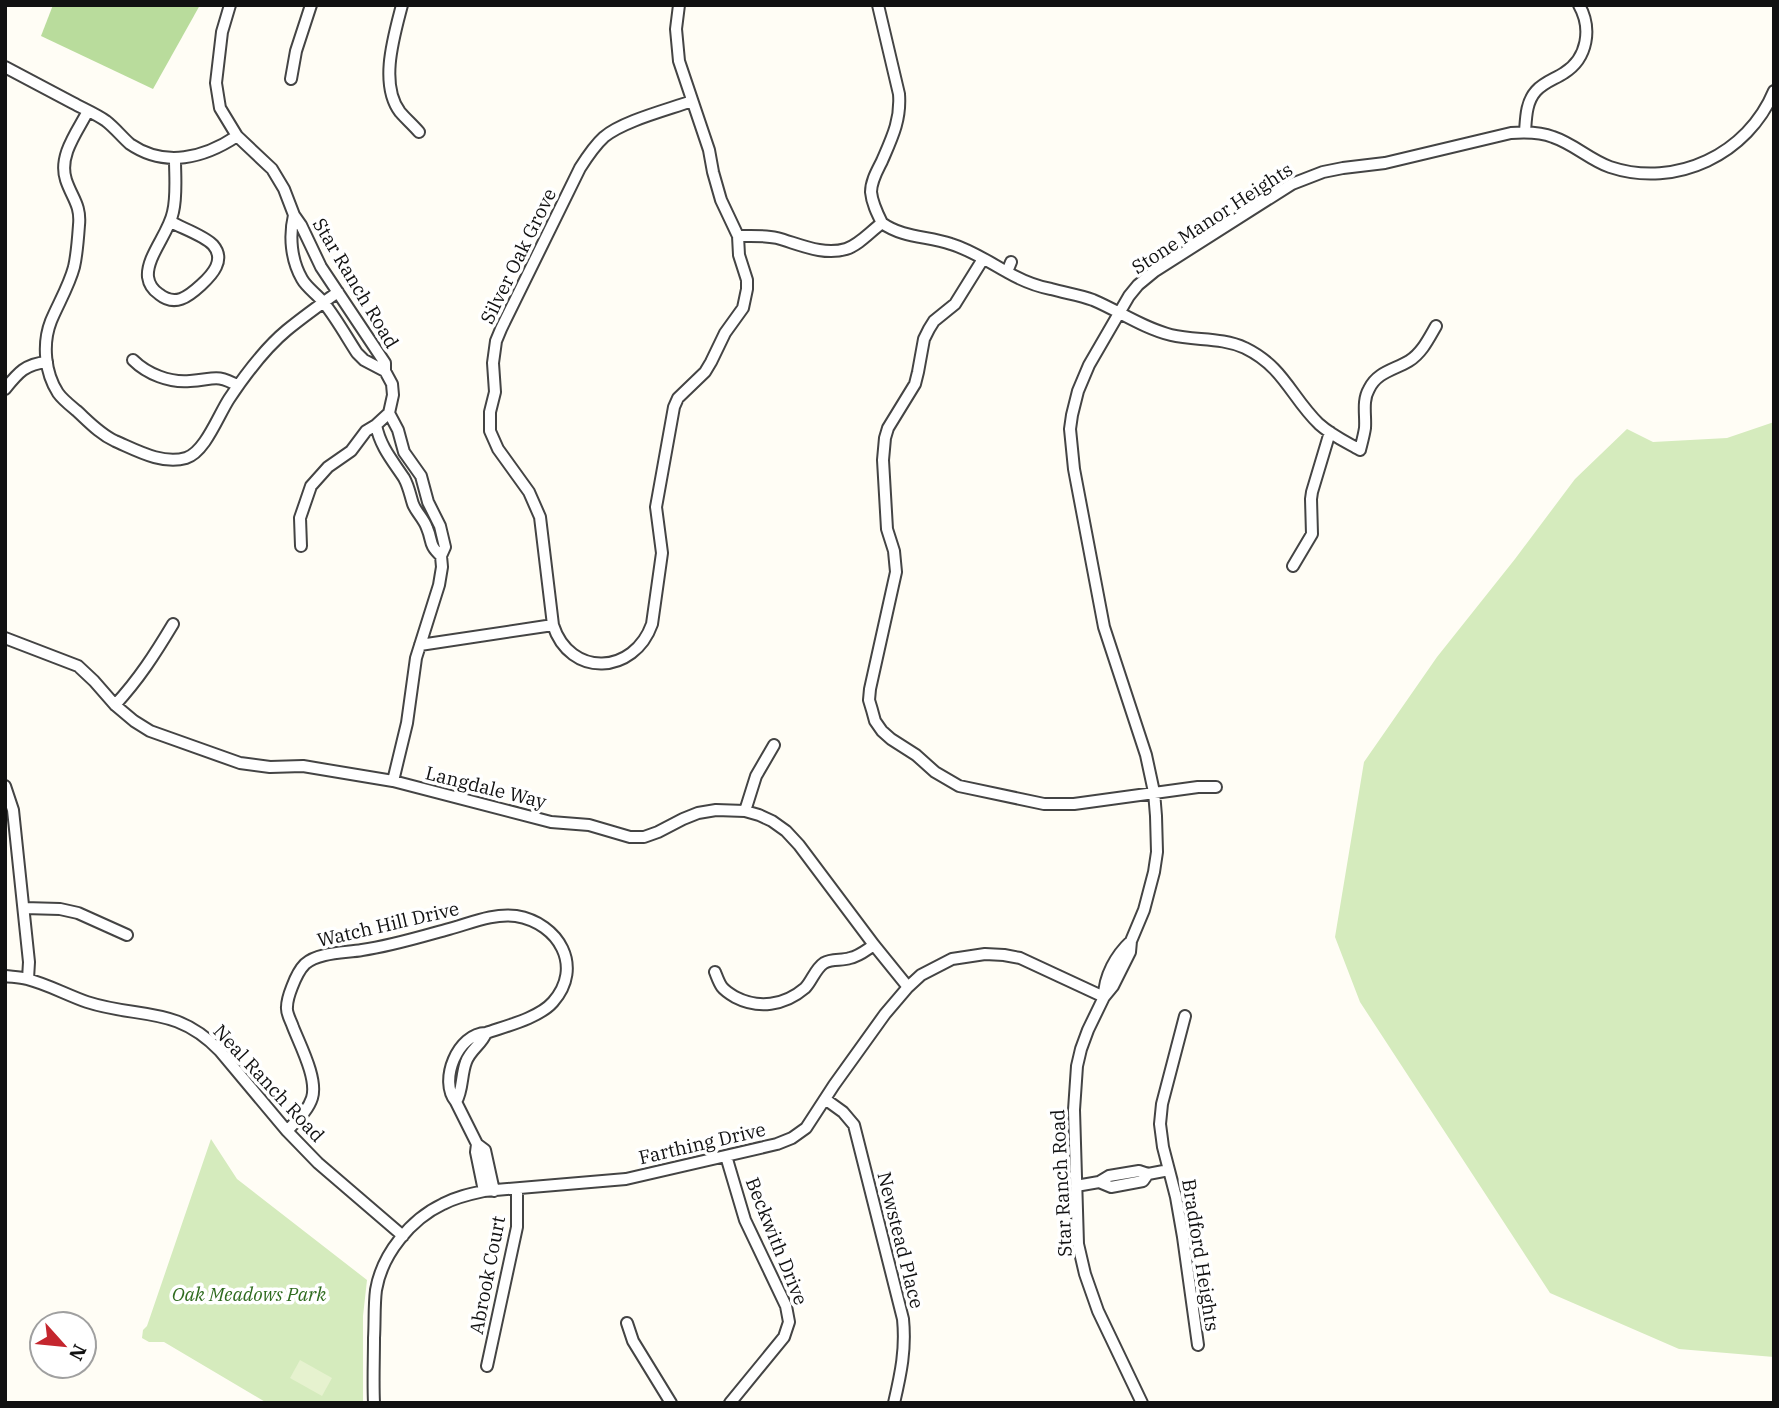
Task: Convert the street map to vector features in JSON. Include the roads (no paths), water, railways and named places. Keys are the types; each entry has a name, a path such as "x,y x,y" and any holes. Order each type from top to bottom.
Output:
{"street":[{"name":"Star Ranch Road","path":"230,5 222,32 216,83 220,108 237,136 272,169 321,267 385,363 393,395 389,413 398,430 404,452 421,476 445,547 441,556 439,585 415,658 407,723 393,781"},
{"path":"290,79 311,5"},
{"path":"402,5 391,47 390,90 399,111 419,132"},
{"name":"Silver Oak Grove","path":"679,5 676,29 679,61 709,150 721,200 738,236 739,256 747,279 747,289 743,308 725,333 705,372 678,398 671,417 656,507 662,553 649,633 627,656 617,661 596,663 570,653 557,636 553,625 540,517 529,492 498,449 490,431 490,412 495,391 493,363 496,341 580,168 594,147 621,127 692,101"},
{"path":"878,5 900,104 896,127 871,189 875,209 882,223 890,229 913,237 958,246 983,259 1009,267 1031,284 1091,300 1157,331 1233,343 1259,356 1283,377 1312,416 1330,432 1360,450 1365,425 1365,396 1383,373 1409,361 1417,354 1436,326"},
{"path":"1525,132 1528,107 1537,89 1565,73 1580,57 1587,35 1586,23 1579,5"},
{"path":"5,68 88,111 107,122 130,143 162,158 175,159 207,152 237,136"},
{"name":"Stone Manor Heights","path":"1104,997 1113,986 1130,952 1131,941 1144,911 1154,872 1157,834 1154,792 1146,755 1104,627 1074,470 1072,415 1089,365 1129,296 1155,271 1292,184 1310,176 1343,167 1385,163 1525,132 1554,137 1613,168 1642,174 1672,172 1707,162 1735,143 1758,119 1774,91"},
{"path":"88,111 65,159 66,180 78,204 79,227 74,267 49,325 47,362 53,383 60,395 96,429 111,439 161,459 189,457 205,442 216,419 253,366 285,331 338,292"},
{"path":"171,222 211,242 219,261 211,276 181,300 162,297 149,282 148,273 149,265 171,222 174,209 175,159"},
{"name":"Star Ranch Road","path":"294,215 290,230 302,280 324,302 357,353 364,360 385,371"},
{"path":"738,236 774,237 818,250 836,250 853,246 882,223"},
{"path":"983,259 956,304 934,321 929,329 924,339 915,384 888,428 885,438 883,460 887,529 894,551 896,572 870,689 869,700 876,721 891,739 916,755 935,772 959,786 1044,804 1073,804 1154,792 1216,787"},
{"path":"133,360 139,366 174,381 190,382 214,377 227,379 238,386"},
{"path":"5,389 20,371 35,363 47,362"},
{"path":"300,546 300,518 311,486 328,467 351,451 366,432 389,413"},
{"path":"376,425 379,438 407,484 413,504 427,528 432,548 441,556"},
{"path":"1293,566 1312,534 1312,492 1330,432"},
{"path":"391,460 404,452"},
{"path":"115,705 152,660 173,624"},
{"path":"420,645 553,625"},
{"name":"Langdale Way","path":"5,638 78,666 115,705 149,731 240,763 270,767 303,766 393,781 551,822 589,825 629,837 644,837 698,813 716,810 745,811 759,815 786,831 799,845 908,987"},
{"path":"745,811 756,776 774,745"},
{"path":"5,786 13,810 29,962 28,979"},
{"path":"24,908 60,909 78,913 127,934"},
{"name":"Watch Hill Drive","path":"287,1131 305,1112 312,1098 314,1083 286,1009 296,976 306,963 323,956 386,946 497,915 532,920 547,928 566,957 567,973 561,990 552,1003 539,1014 480,1033 467,1040 455,1059 450,1083 452,1097 477,1144 485,1150 489,1191"},
{"path":"715,972 722,988 729,994 753,1004 769,1005 791,999 808,986 823,964 860,955 874,945"},
{"name":"Farthing Drive","path":"374,1403 376,1289 382,1270 390,1252 403,1236 421,1218 441,1205 461,1196 489,1191 626,1179 777,1144 799,1134 885,1014 908,987 921,975 952,959 985,954 1004,954 1020,958 1104,997"},
{"name":"Neal Ranch Road","path":"5,976 28,979 88,1002 159,1015 195,1030 208,1039 318,1163 403,1236"},
{"name":"Star Ranch Road","path":"1104,997 1088,1030 1077,1066 1074,1110 1078,1244 1087,1283 1098,1311 1142,1403"},
{"name":"Bradford Heights","path":"1185,1016 1160,1114 1163,1147 1184,1237 1198,1345"},
{"name":"Newstead Place","path":"825,1098 843,1112 853,1125 903,1319 904,1350 894,1403"},
{"name":"Beckwith Drive","path":"726,1156 746,1220 786,1306 789,1322 784,1337 730,1403"},
{"name":"Bradford Heights","path":"1076,1186 1100,1182 1111,1187 1118,1186 1143,1181 1148,1174 1169,1170"},
{"name":"Abrook Court","path":"487,1366 517,1227 517,1190"},
{"path":"627,1322 633,1341 671,1403"}],"park label":[{"name":"Oak Meadows Park","path":"249,1294"}]}
